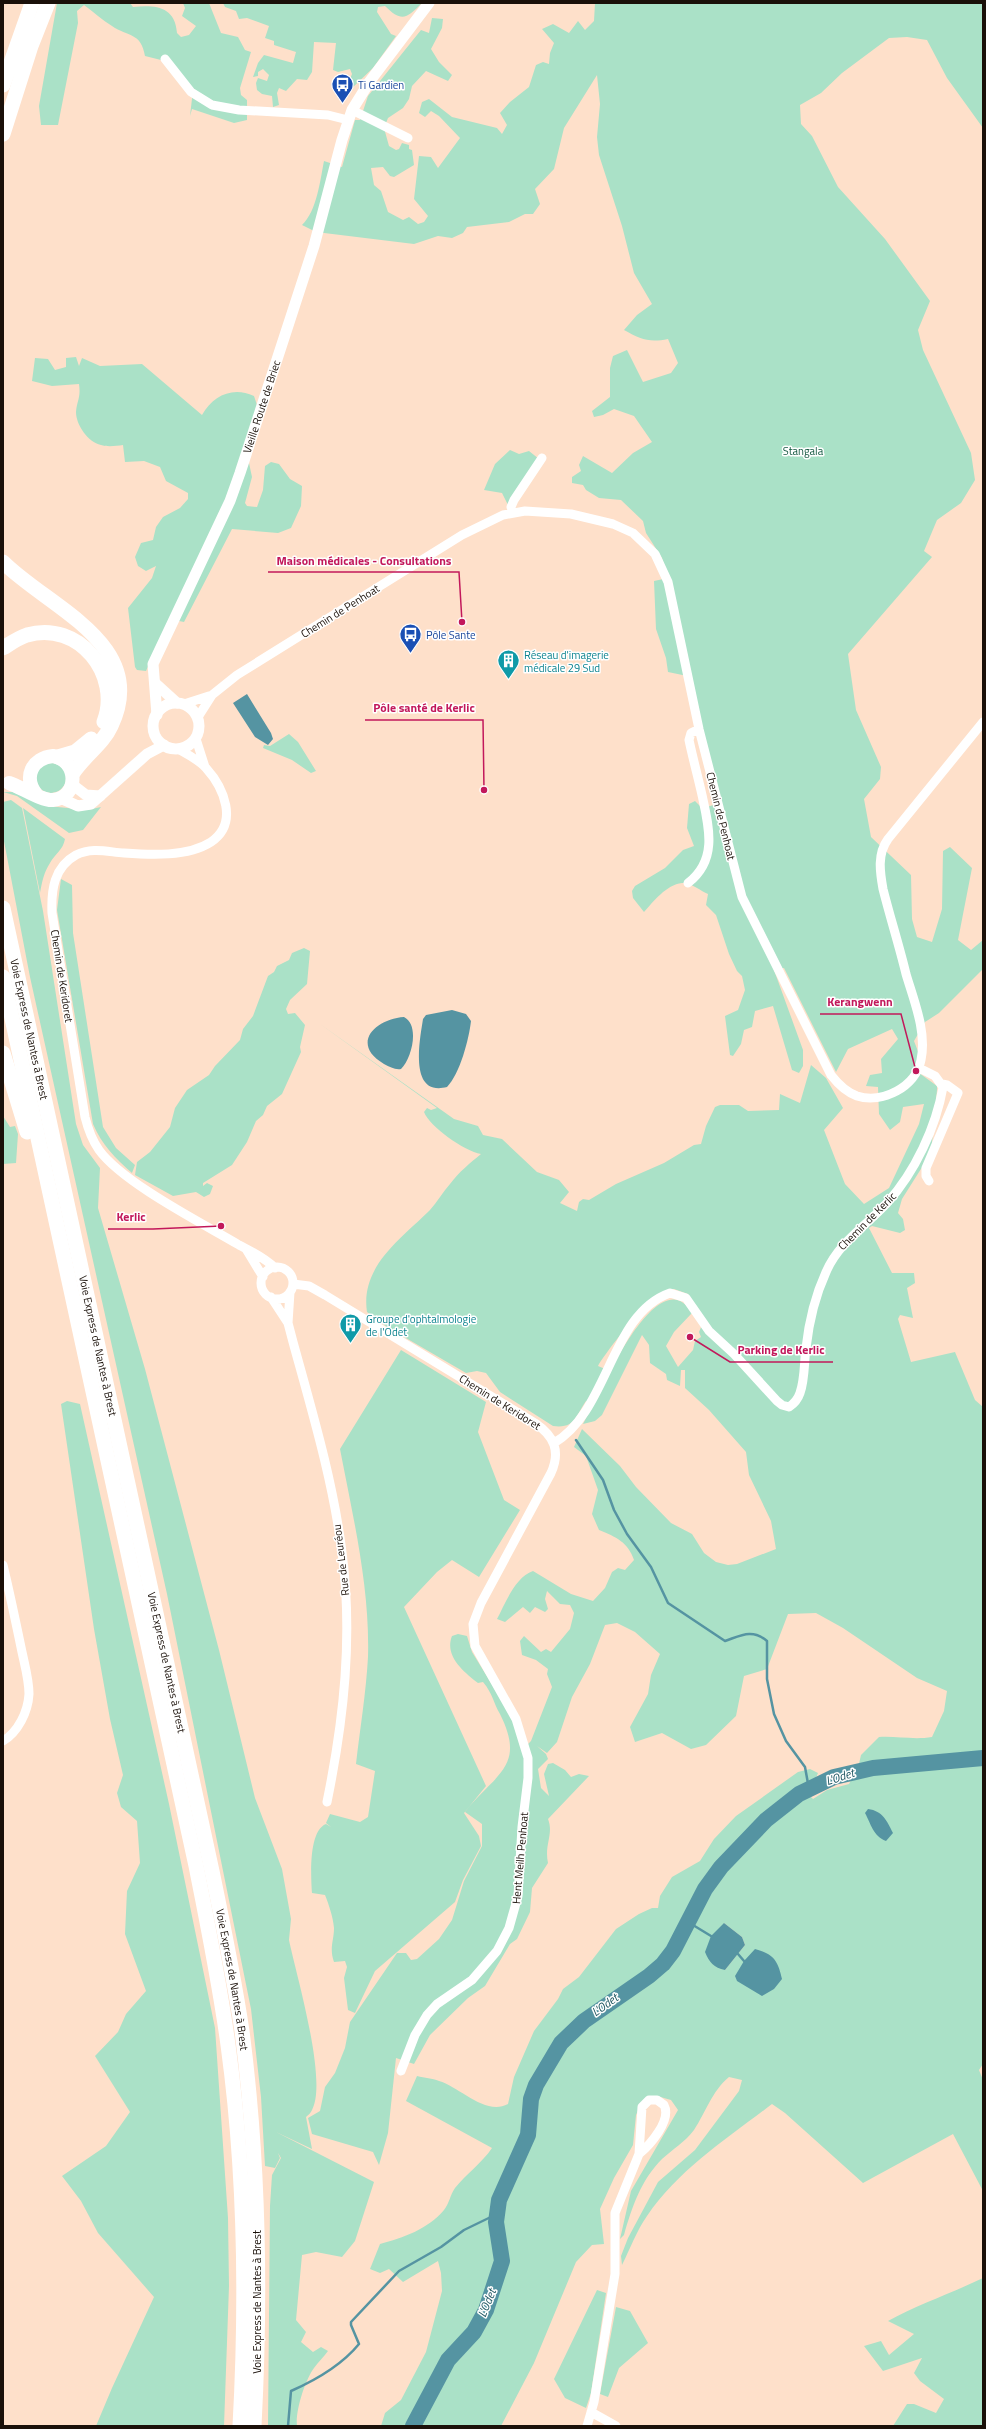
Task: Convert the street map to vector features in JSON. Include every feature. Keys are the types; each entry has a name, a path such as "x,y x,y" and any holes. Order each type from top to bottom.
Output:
{"highway":[{"path":"3,85 32,3"},
{"path":"3,134 30,46 48,3"},
{"path":"3,562 19,577 96,636 110,655 118,673 120,702 111,727 73,779"},
{"path":"3,648 28,635 42,633 60,635 70,638 87,650 102,670 108,688 109,706 104,722 82,748 58,757"},
{"name":"Voie Express de Nantes à Brest","path":"3,908 212,1871 242,2031 254,2161 258,2247 258,2352 254,2426"},
{"name":"Voie Express de Nantes à Brest","path":"3,976 196,1866 221,1997 234,2098 242,2236 244,2321 240,2426"},
{"path":"3,1053 61,1246"}],"main road":[{"path":"46,756 58,757 68,764 73,779 66,795 60,798 47,800 36,794 6,784 30,770 39,759 46,756"},
{"path":"30,770 30,783 36,794"}],"street":[{"name":"Vieille Route de Briec","path":"157,715 155,683 152,672 153,664 230,500 270,386 314,246 350,115 370,81 429,3"},
{"path":"165,59 191,92 212,105 234,109 350,115 408,138"},
{"path":"513,512 511,507 514,500 542,458"},
{"name":"Chemin de Penhoat","path":"181,704 212,695 249,668 442,548 475,528 513,512 546,511 592,518 628,531 650,548 659,562 668,582 699,729 742,897 831,1075 841,1087 855,1095 875,1097 888,1095 900,1089 912,1078 919,1068 923,1052 920,1027 883,889 880,872 881,852 886,842 983,722"},
{"path":"154,731 164,745 178,749 188,746 196,738 199,724 198,717 190,707 181,704 155,683"},
{"name":"Chemin de Penhoat","path":"198,717 212,695"},
{"path":"147,754 157,715 165,706 181,704"},
{"path":"688,884 702,870 709,848 708,822 689,740 691,733 699,729"},
{"name":"Chemin de Keridoret","path":"196,738 205,767 220,789 227,807 225,824 215,839 203,846 182,851 133,853 102,850 79,854 66,862 58,873 52,892 52,913 85,1117 93,1142 105,1157 129,1177 245,1248 259,1254 275,1268"},
{"path":"60,798 83,806 91,804 147,754 164,745"},
{"name":"Chemin de Keridoret","path":"178,749 205,767"},
{"path":"73,779 86,795 100,796"},
{"path":"919,1068 935,1076 942,1084 947,1084 958,1093 926,1168 926,1176 929,1180"},
{"name":"Chemin de Kerlic","path":"554,1443 570,1433 581,1420 622,1342 637,1320 654,1302 670,1293 686,1298 709,1331 734,1354 777,1401 782,1405 789,1406 796,1401 801,1391 806,1346 814,1303 826,1272 842,1245 887,1203 912,1168 925,1142 939,1105 943,1087 942,1084"},
{"name":"Chemin de Keridoret","path":"245,1248 263,1277"},
{"path":"275,1268 288,1272 291,1288 281,1298 271,1297 262,1287 263,1277 268,1270 275,1268"},
{"name":"Chemin de Keridoret","path":"291,1288 308,1286 319,1292 535,1423 548,1432 554,1443"},
{"name":"Rue de Leuréou","path":"288,1323 291,1288"},
{"name":"Rue de Leuréou","path":"271,1297 288,1323 326,1467 340,1537 345,1582 347,1641 345,1692 340,1735 327,1802"},
{"name":"Hent Meilh Penhoat","path":"401,2071 409,2048 422,2023 437,2004 472,1980 486,1966 501,1944 514,1914 518,1896 529,1765 522,1733 496,1682 475,1646 473,1633 475,1618 551,1473 557,1456 554,1443"},
{"path":"3,1565 28,1683 25,1711 16,1727 3,1741"},
{"path":"587,2426 595,2392 615,2274 615,2213 639,2154 642,2107 650,2100 657,2100 664,2105 666,2116 647,2147 639,2154"},
{"path":"591,2412 616,2426"}],"green space":[{"path":"57,3 130,3 133,7 156,7 168,12 175,24 177,33 181,37 189,35 196,26 182,16 185,8 183,3 209,3 221,33 238,37 245,50 251,52 240,88 241,95 247,100 247,120 234,123 192,109 190,116 193,90 169,62 145,56 143,48 137,39 108,24 84,5 77,11 78,23 58,125 41,125 39,106"},
{"path":"223,3 422,3 408,15 404,16 396,15 385,6 378,7 377,12 391,34 396,36 373,68 351,89 348,84 352,74 350,69 338,72 333,70 336,43 314,42 312,72 307,80 297,79 286,91 279,88 277,93 279,105 273,107 272,96 262,94 257,90 256,83 258,78 267,81 269,75 263,69 258,72 258,76 253,77 258,63 264,55 293,63 296,52 274,45 274,41 265,38 269,26 247,18 239,19 236,11 225,7"},
{"name":"Stangala","path":"595,3 983,3 983,128 947,78 927,40 907,37 889,38 842,73 821,93 800,105 801,124 812,136 838,187 885,239 930,301 918,330 923,350 971,453 975,480 961,503 937,520 924,551 932,557 848,654 856,710 881,767 880,779 864,799 871,837 911,875 912,919 917,937 932,942 942,909 943,851 950,847 972,868 958,940 971,950 983,940 983,969 939,1013 925,1022 914,1041 919,1054 915,1070 937,1086 937,1090 931,1153 902,1199 898,1213 903,1219 905,1230 900,1233 872,1226 869,1228 892,1273 914,1273 915,1283 907,1288 913,1318 900,1315 898,1319 911,1362 955,1352 975,1400 983,1407 983,2064 979,2070 983,2080 983,2191 953,2134 863,2183 785,2113 772,2104 705,2155 674,2183 643,2221 622,2265 621,2256 628,2238 658,2182 695,2150 739,2091 742,2080 729,2077 723,2083 714,2095 694,2130 687,2138 662,2159 648,2176 638,2194 624,2235 620,2239 631,2191 678,2110 671,2100 657,2096 641,2104 636,2115 633,2145 614,2178 600,2209 604,2244 592,2245 576,2262 534,2363 501,2426 381,2426 385,2413 401,2400 426,2352 442,2291 441,2273 438,2261 403,2282 389,2269 380,2273 370,2269 380,2244 415,2232 438,2217 446,2208 455,2188 484,2159 492,2148 406,2101 417,2076 434,2079 447,2084 482,2104 499,2107 508,2104 514,2077 534,2031 558,1999 563,1989 579,1977 616,1929 639,1914 652,1908 658,1908 660,1896 672,1877 700,1861 714,1839 736,1816 798,1772 810,1769 818,1773 809,1795 813,1799 827,1790 849,1784 858,1768 861,1755 879,1737 932,1737 944,1711 947,1691 917,1678 843,1628 816,1613 788,1614 767,1669 744,1676 736,1716 706,1745 691,1749 662,1733 635,1742 630,1727 648,1694 651,1675 660,1654 635,1632 617,1623 605,1625 590,1664 572,1697 557,1742 547,1753 537,1746 546,1754 548,1759 538,1769 541,1788 549,1796 544,1774 548,1764 553,1763 565,1770 571,1777 579,1774 589,1776 548,1819 550,1830 547,1851 548,1863 532,1888 530,1912 517,1939 510,1944 485,1986 468,1998 430,2035 414,2064 396,2058 388,2133 379,2165 373,2152 312,2134 308,2118 320,2111 325,2087 335,2073 345,2048 350,2022 397,1953 406,1953 411,1960 417,1959 439,1939 452,1920 464,1881 482,1846 482,1824 465,1812 496,1779 504,1769 508,1759 510,1747 507,1732 491,1694 483,1682 478,1683 457,1663 451,1650 450,1643 452,1636 458,1634 467,1636 472,1652 512,1717 525,1747 531,1741 552,1687 547,1674 548,1669 536,1660 522,1655 520,1641 524,1636 541,1652 546,1649 551,1652 570,1629 574,1613 570,1605 560,1604 547,1591 545,1599 548,1609 545,1612 535,1607 530,1613 523,1607 505,1622 497,1619 511,1592 521,1579 533,1571 571,1594 593,1601 605,1588 612,1572 618,1568 625,1570 634,1560 625,1544 611,1535 599,1530 592,1514 598,1490 586,1456 574,1447 582,1429 620,1466 636,1487 671,1523 692,1534 704,1553 716,1562 728,1565 737,1564 776,1549 771,1521 749,1475 746,1452 709,1410 685,1388 685,1370 681,1370 680,1386 667,1380 666,1374 650,1363 649,1345 642,1335 602,1415 595,1421 583,1424 591,1408 586,1401 571,1423 561,1426 553,1426 500,1392 486,1373 477,1371 466,1373 387,1327 367,1312 367,1296 370,1281 376,1267 385,1254 430,1210 457,1176 481,1154 474,1152 448,1138 427,1118 424,1112 427,1108 431,1110 437,1108 320,1024 454,1119 478,1126 483,1135 502,1139 537,1172 559,1180 569,1192 560,1203 577,1211 579,1202 583,1199 589,1200 616,1184 664,1163 694,1145 701,1144 706,1126 715,1107 720,1105 739,1105 748,1111 779,1110 780,1094 800,1103 811,1065 826,1078 843,1108 824,1130 845,1184 864,1204 889,1188 919,1124 924,1104 903,1107 900,1122 890,1130 879,1114 878,1087 866,1086 870,1075 882,1073 881,1059 898,1039 892,1029 848,1049 836,1072 784,968 774,970 803,1050 803,1066 799,1073 792,1070 773,1006 755,1011 752,1027 744,1030 741,1044 733,1056 730,1055 725,1016 738,1010 745,990 742,976 737,971 729,954 716,915 706,905 708,894 685,883 676,884 661,894 644,912 633,898 632,891 635,886 665,868 683,850 694,846 687,828 689,804 695,801 702,808 714,805 704,735 692,677 668,672 666,658 656,629 654,581 668,578 662,558 646,533 643,521 621,500 599,498 586,490 583,485 572,483 572,477 581,471 579,465 583,456 612,473 633,453 652,442 634,416 614,409 603,415 594,417 592,411 610,397 610,368 613,356 627,350 643,382 671,373 678,363 668,339 655,341 645,339 624,330 637,315 652,304 634,273 622,226 599,155 597,137 600,104 597,75 564,128 554,169 535,189 540,204 533,214 525,214 509,222 467,227 463,233 452,238 438,236 414,244 316,232 302,225 311,212 314,204 324,161 342,167 355,120 360,120 368,96 421,30 429,33 432,18 443,19 442,28 431,49 439,62 452,75 448,81 426,71 412,86 409,99 403,108 388,118 384,128 389,146 396,150 399,149 402,143 409,145 409,149 412,150 414,165 394,177 390,176 383,167 371,168 374,185 381,191 388,212 403,220 409,217 418,224 424,222 428,216 414,199 419,156 431,157 438,168 460,138 439,116 431,111 425,117 419,113 422,102 429,99 452,117 497,128 502,134 507,125 500,113 510,102 529,87 536,65 543,62 549,64 550,53 554,43 542,29 553,24 569,33 578,21 585,30 594,21","holes":["674,1289 688,1294 702,1325 699,1332 701,1337 695,1341 693,1350 678,1367 666,1346 674,1332 692,1313 681,1301 669,1300 657,1306 645,1317 624,1347 610,1371 598,1366 622,1333 644,1309 665,1292","724,1923 742,1937 745,1945 725,1970"]},
{"path":"76,357 79,366 82,358 100,366 142,364 202,415 206,408 217,398 224,395 238,392 254,396 258,408 246,449 252,477 245,503 247,506 257,507 263,490 265,466 271,462 279,464 290,479 302,486 301,506 291,528 278,533 232,529 184,622 169,619 146,671 137,670 135,667 128,608 152,578 156,566 146,571 138,566 135,557 141,543 153,540 156,527 163,517 180,508 188,499 188,493 166,481 160,467 144,461 125,462 123,445 103,446 87,437 80,427 76,412 80,393 79,384 52,386 32,381 35,358 48,359 55,370 66,367 66,358"},
{"path":"510,450 519,454 529,451 539,459 508,505 502,493 484,490 495,464"},
{"path":"289,734 298,742 316,771 311,773 292,760 263,748 264,745 270,746"},
{"path":"51,763 62,767 66,778 62,789 51,793 40,789 36,778 40,767"},
{"path":"3,792 13,792 48,806 87,810 101,807 83,830 69,833 17,796"},
{"path":"11,800 22,808 43,911 76,1124 83,1145 100,1168 98,1208 145,1369 219,1650 255,1798 282,1869 291,1919 289,1940 304,2001 314,2052 316,2096 312,2111 306,2117 312,2149 276,2132 374,2182 355,2241 342,2257 316,2252 302,2255 296,2320 306,2332 301,2342 313,2352 321,2347 328,2351 314,2368 307,2380 299,2405 297,2426 268,2426 270,2206 272,2175 281,2158 278,2153 280,2158 275,2168 265,2166 261,2097 251,2009 167,1594 30,977 3,836 3,802"},
{"path":"23,808 65,839 63,846 46,870 40,893"},
{"path":"61,879 72,885 73,933 103,1127 116,1148 135,1165 132,1173 110,1151 100,1138 93,1124 57,910"},
{"path":"304,948 310,951 307,984 290,1000 286,1009 288,1014 295,1013 305,1025 300,1047 301,1052 282,1094 267,1106 263,1115 256,1121 247,1142 232,1165 203,1183 203,1186 207,1183 213,1186 210,1194 204,1197 196,1192 173,1196 135,1175 137,1162 150,1152 170,1127 175,1108 187,1090 209,1075 215,1066 240,1040 243,1029 253,1016 268,976 274,972 277,966 289,960 292,953"},
{"path":"3,1116 10,1127 15,1126 18,1134 16,1163 3,1164"},
{"path":"401,1350 486,1402 478,1432 504,1500 520,1510 479,1577 452,1560 437,1572 404,1607 486,1786 464,1813 479,1836 481,1846 463,1880 455,1902 375,1971 355,2013 348,2010 344,1978 347,1967 345,1961 334,1962 332,1949 334,1928 333,1920 325,1895 312,1893 311,1866 313,1845 316,1836 320,1828 326,1824 331,1827 326,1823 330,1814 360,1822 368,1817 375,1771 356,1764 367,1670 368,1631 360,1552 340,1449"},
{"path":"67,1401 80,1404 169,1804 215,2028 228,2218 229,2286 224,2426 96,2426 154,2297 98,2233 81,2201 62,2176 106,2146 130,2112 95,2056 118,2032 126,2014 146,1991 125,1934 127,1891 140,1863 137,1821 121,1807 117,1793 123,1775 110,1719 94,1629 61,1404"},
{"path":"983,2278 983,2426 893,2426 907,2404 914,2404 936,2413 944,2399 920,2381 914,2373 922,2358 883,2371 864,2346 881,2341 889,2355 914,2334 888,2321"},
{"path":"597,2290 606,2293 591,2393 586,2408 565,2398 554,2379"},
{"path":"616,2307 630,2311 648,2343 619,2368 608,2397 600,2394"}],"water":[{"path":"247,694 271,733 273,739 268,745 255,737 233,703"},
{"path":"452,1010 466,1014 471,1021 468,1037 460,1065 452,1081 447,1087 435,1088 426,1083 421,1075 419,1064 420,1039 423,1019 426,1015"},
{"path":"404,1017 409,1021 412,1027 413,1042 405,1064 401,1069 397,1069 384,1064 374,1056 369,1048 368,1041 370,1034 376,1027 384,1022"},
{"path":"868,1809 881,1814 889,1824 893,1833 886,1841 875,1833 865,1813"},
{"path":"724,1923 742,1937 745,1945 725,1970 712,1964 705,1952 711,1936"},
{"path":"755,1949 767,1953 774,1959 779,1967 782,1979 774,1989 762,1996 737,1981 735,1976 744,1961"}],"waterway":[{"path":"576,1440 603,1480 614,1510 627,1534 651,1567 668,1603 725,1641 746,1634 756,1635 767,1641 767,1679 774,1714 786,1741 805,1767 809,1789"},
{"name":"L'Odet","path":"413,2426 448,2360 474,2332 486,2310 502,2261 496,2222 499,2200 528,2135 531,2099 536,2085 561,2043 584,2021 649,1976 663,1964 673,1951 705,1889 721,1867 766,1820 799,1794 834,1777 873,1768 983,1758"},
{"path":"688,1922 711,1936"},
{"path":"738,1954 744,1961"},
{"path":"288,2426 291,2391 328,2372 352,2352 359,2344 351,2322 399,2271 441,2247 464,2230 497,2214"}],"place":[{"name":"Ti Gardien","path":"342,104"},
{"name":"Maison médicales - Consultations","path":"462,622"},
{"name":"Pôle Sante","path":"411,654"},
{"name":"Réseau d'imagerie médicale 29 Sud","path":"509,680"},
{"name":"Pôle santé de Kerlic","path":"484,790"},
{"name":"Kerangwenn","path":"916,1071"},
{"name":"Kerlic","path":"221,1226"},
{"name":"Parking de Kerlic","path":"690,1337"},
{"name":"Groupe d'ophtalmologie de l'Odet","path":"351,1344"}]}
